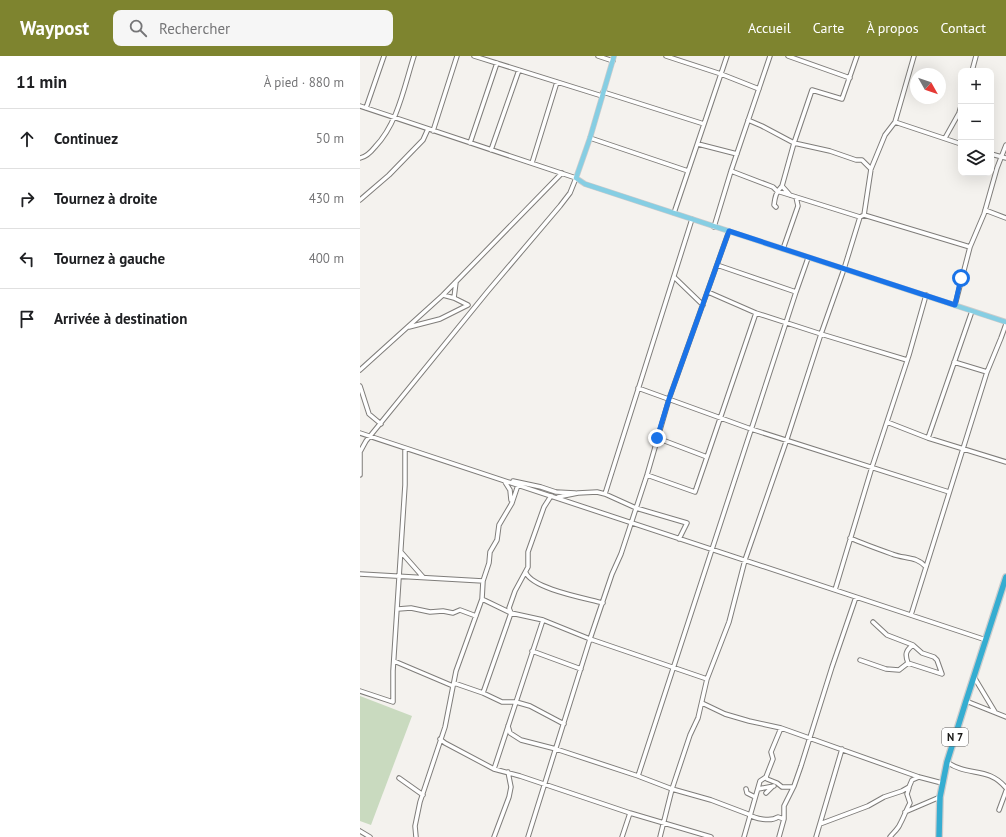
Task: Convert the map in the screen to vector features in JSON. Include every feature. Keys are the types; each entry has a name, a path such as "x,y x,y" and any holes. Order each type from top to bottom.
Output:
{"highway":[{"name":"N 7","path":"939,837 940,797 947,762 1006,577"}],"main road":[{"path":"614,58 590,138 576,178 586,184 808,258 972,310 1006,323"}],"street":[{"path":"366,108 384,56"},
{"path":"360,158 363,158 370,153 384,138 395,118 414,56"},
{"path":"433,131 457,56"},
{"path":"474,56 557,82 704,124"},
{"path":"598,56 614,58"},
{"path":"666,56 721,74 759,89"},
{"path":"674,213 727,56"},
{"path":"714,226 770,56"},
{"path":"788,56 850,78"},
{"path":"776,207 774,205 777,191 783,185 794,143 812,90 842,99 857,56"},
{"path":"661,836 672,789 690,735 698,718 707,679 729,622 745,560 787,439 860,218 864,215 872,169 885,135 895,122 914,56"},
{"path":"973,68 976,56"},
{"path":"470,143 497,64"},
{"path":"491,150 519,70"},
{"path":"532,163 557,82"},
{"path":"360,107 576,178 570,193 560,206 370,436 360,452 360,475"},
{"path":"945,138 958,115"},
{"path":"748,120 794,143 830,151 856,160 862,160 872,169"},
{"path":"895,122 958,143"},
{"path":"360,200 423,140 428,129"},
{"path":"590,138 688,171"},
{"path":"698,144 737,154"},
{"path":"955,305 970,247 985,210 1006,145"},
{"path":"994,155 1006,158"},
{"path":"865,162 873,161 876,158"},
{"path":"731,171 773,187 777,191 860,218"},
{"path":"360,370 443,295 562,173"},
{"path":"773,187 783,185"},
{"path":"783,185 791,196"},
{"path":"796,197 798,206"},
{"path":"783,249 798,206 803,199"},
{"path":"985,210 1006,218"},
{"path":"864,215 970,247"},
{"path":"605,494 692,219"},
{"path":"528,837 590,639 647,475 669,399 729,231"},
{"path":"638,776 808,258"},
{"path":"717,265 796,292"},
{"path":"674,277 703,305"},
{"path":"454,298 457,280"},
{"path":"708,292 756,312 821,334 908,360"},
{"path":"443,295 476,307"},
{"path":"835,590 872,467 908,360 926,295"},
{"path":"408,327 440,319 468,305"},
{"path":"928,438 972,310"},
{"path":"647,475 695,492 756,312"},
{"path":"911,615 987,372 1006,323"},
{"path":"360,364 368,362"},
{"path":"954,362 987,372"},
{"path":"360,386 369,414 381,424"},
{"path":"638,388 751,429 787,439 949,492"},
{"path":"887,422 928,438 1006,462"},
{"path":"360,433 986,640"},
{"path":"657,438 707,457"},
{"path":"360,691 393,702 394,661 398,609 398,576 406,485 405,448"},
{"path":"502,480 528,484 556,492 598,492 605,494 636,508 687,523 679,538"},
{"path":"502,480 510,490 512,503"},
{"path":"416,837 415,826 423,795 445,727 453,684 464,648 482,599 483,581 489,564 490,552 498,536 499,525 512,503 518,485"},
{"path":"551,496 559,498 578,493"},
{"path":"483,693 511,613 509,608 515,591 526,573 529,562 527,556 528,552 544,507 551,496"},
{"path":"850,538 891,554 908,557 922,562 926,567"},
{"path":"401,552 423,577"},
{"path":"526,573 529,578 550,589 603,603"},
{"path":"360,574 483,581"},
{"path":"779,837 784,819 784,806 793,787 810,738 856,597"},
{"path":"482,599 511,613 543,620 590,639 707,679"},
{"path":"398,609 411,608 430,612 443,610 452,613 460,610 476,616"},
{"path":"494,768 543,620"},
{"path":"873,622 887,635 913,646 922,653 938,660 942,674 908,663"},
{"path":"908,663 906,653 908,649 913,646"},
{"path":"532,652 581,669"},
{"path":"860,660 886,669 899,670 908,663"},
{"path":"394,661 453,684 483,693 502,702 522,703 535,708 564,724"},
{"path":"974,677 996,713"},
{"path":"966,701 1006,717"},
{"path":"702,703 725,714 781,728 919,777 942,782"},
{"path":"508,726 510,733 528,742 556,749 638,776 672,789 711,800 750,816 774,820 778,817 784,819"},
{"path":"744,837 760,781 766,777 773,759 771,752 781,728"},
{"path":"504,738 515,736"},
{"path":"440,739 494,768 630,813 711,837"},
{"path":"816,837 842,749"},
{"path":"947,762 955,768 988,774 1001,782 1006,789 999,810"},
{"path":"494,837 511,787 508,772"},
{"path":"766,777 782,787 793,787"},
{"path":"891,837 895,829 900,826 910,803 907,794 909,786 912,780 919,777"},
{"path":"398,778 423,795"},
{"path":"1001,782 1006,780"},
{"path":"766,793 777,783"},
{"path":"758,789 774,786"},
{"path":"820,824 868,806 884,797 902,791 909,786"},
{"path":"746,789 747,793 755,798"},
{"path":"905,812 940,797"},
{"path":"622,837 630,813"},
{"path":"360,831 370,837"}],"green space":[{"path":"360,696 412,716 371,825 360,821"}],"route":[{"path":"657,438 669,399 729,231 955,305 961,278"}]}
